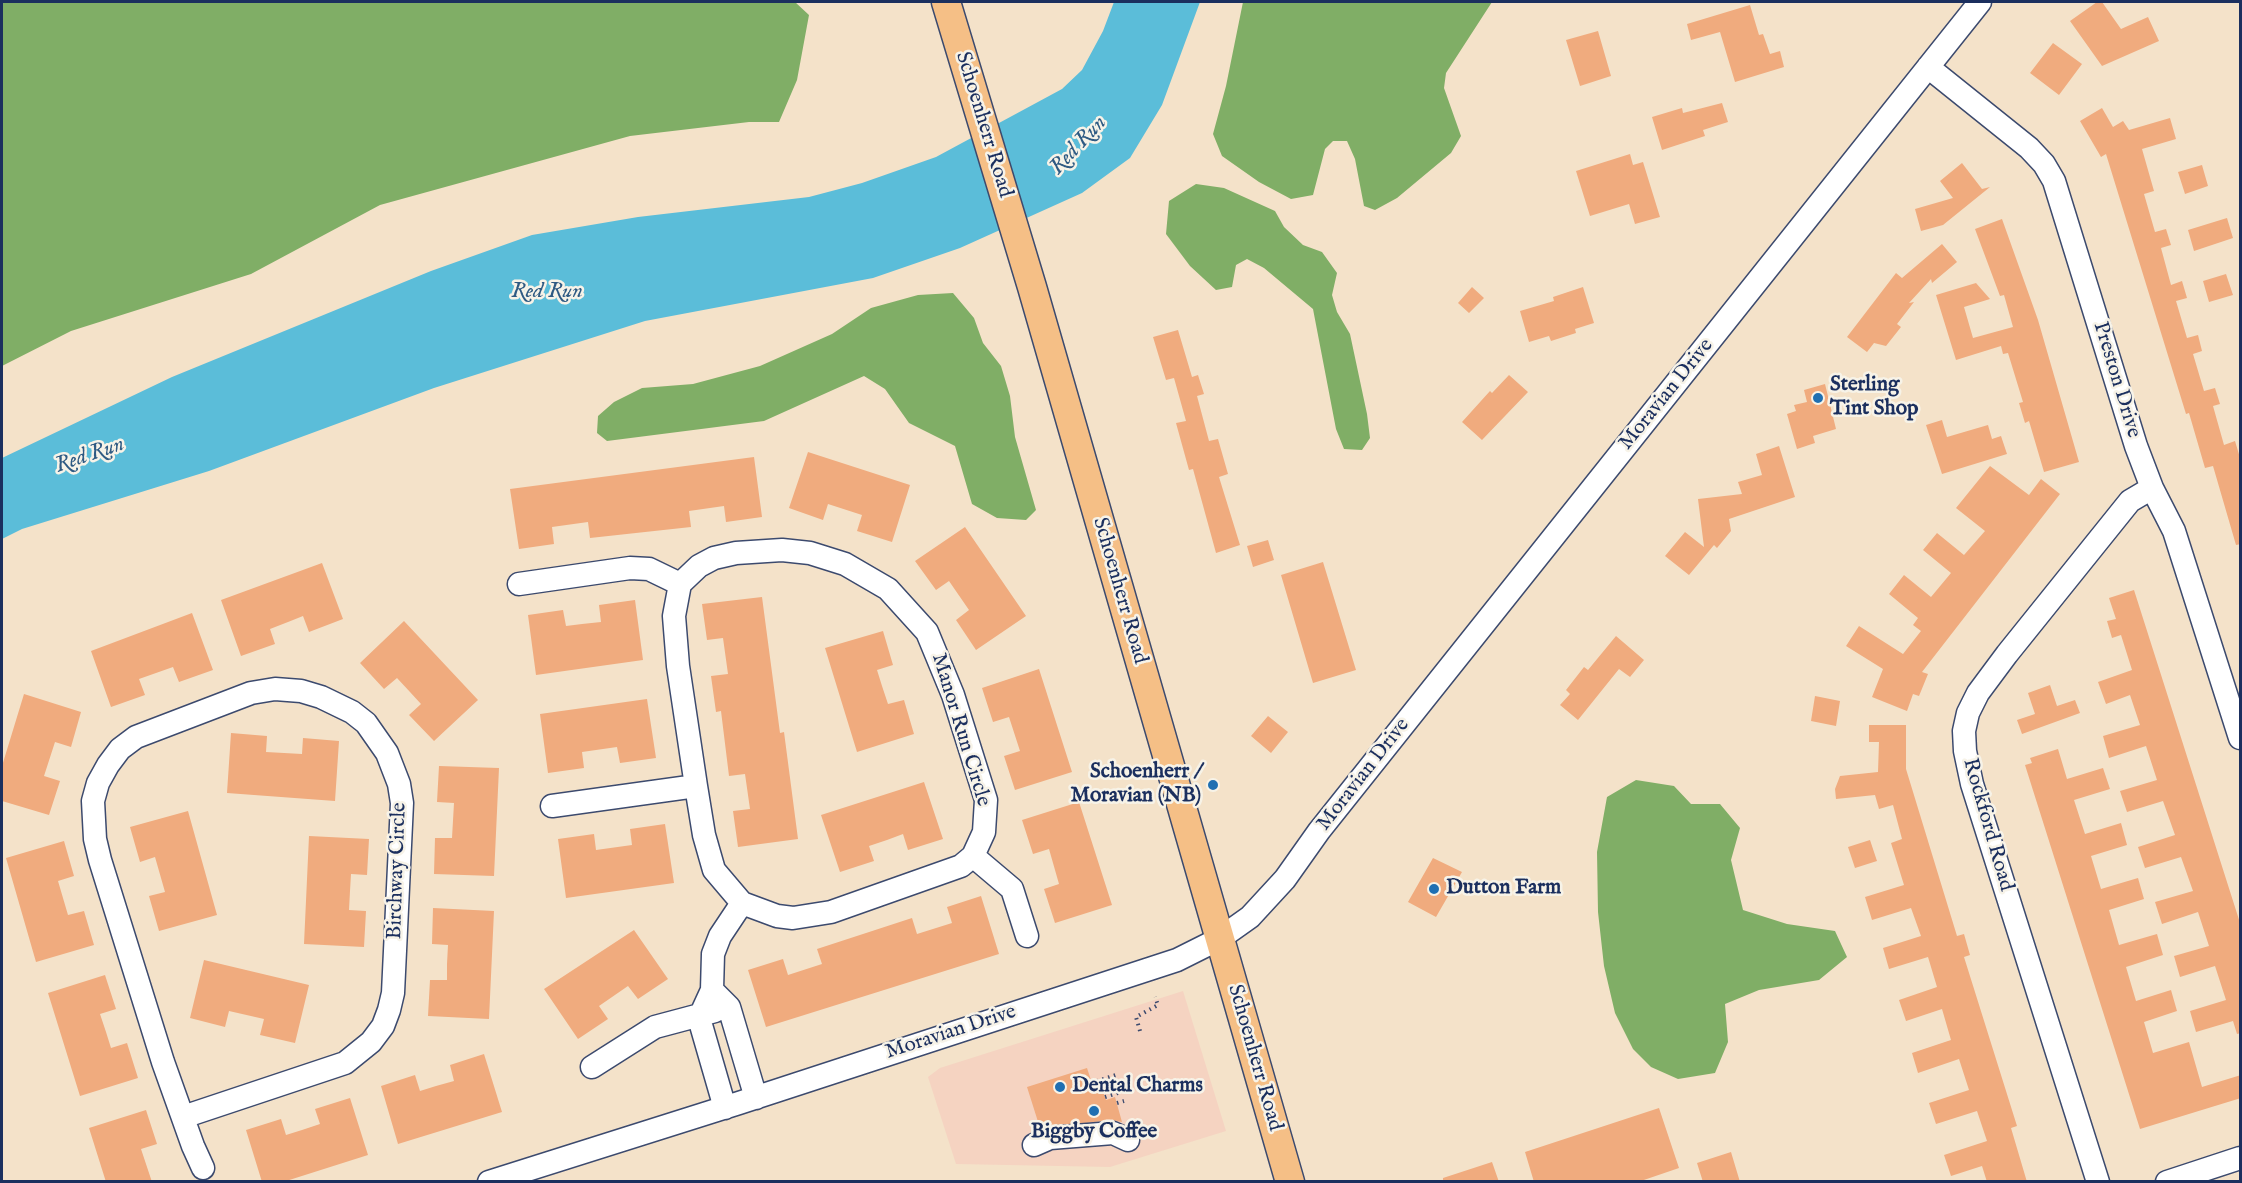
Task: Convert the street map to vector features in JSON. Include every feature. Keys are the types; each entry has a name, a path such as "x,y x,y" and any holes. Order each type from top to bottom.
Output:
{"main road":[{"name":"Schoenherr Road","path":"946,2 1032,287 1290,1182"}],"street":[{"name":"Moravian Drive","path":"489,1182 725,1108 1178,960 1220,939 1250,916 1285,879 1319,831 1980,2"},
{"name":"Preston Drive","path":"1928,67 2029,148 2044,164 2054,181 2136,446 2152,488 2174,531 2241,738"},
{"name":"Rockford Road","path":"2098,1182 1972,784 1965,751 1964,731 1968,713 1978,693 2007,654 2130,501 2152,488"},
{"name":"Manor Run Circle","path":"680,584 699,566 714,558 736,553 782,550 810,553 845,564 888,589 927,632 953,695 986,800 984,832 973,856"},
{"path":"519,584 630,568 649,569 680,584 674,616 675,636 704,835 714,870 742,903 777,916 812,917 947,872 961,866 973,856 1012,889 1027,936"},
{"name":"Birchway Circle","path":"183,1117 345,1063 358,1055 371,1042 383,1026 389,1010 393,993 402,803 399,784 387,753 366,723 352,712 321,697 301,691 275,689 250,693 136,737 120,749 98,783 93,801 94,839 163,1062 183,1117 209,1177"},
{"path":"552,806 696,786"},
{"path":"725,1108 704,1037 701,1014 712,990 713,954 720,936 742,903"},
{"path":"712,990 729,1007 756,1098"},
{"path":"592,1067 655,1027 729,1007"},
{"path":"1034,1145 1050,1138 1113,1133 1128,1140"},
{"path":"2166,1182 2219,1174 2241,1158"}],"path":[{"path":"1140,1031 1136,1017 1158,1005 1155,997"},
{"path":"1091,1083 1116,1075"},
{"path":"1105,1097 1121,1092"},
{"path":"1116,1103 1124,1101"}],"shaded area":[{"path":"1183,991 1226,1131 1110,1167 956,1164 928,1077 940,1068"}],"green space":[{"path":"2,2 795,2 809,15 797,80 779,122 749,122 630,136 380,205 251,274 71,331 2,366"},
{"path":"1243,2 1492,2 1446,73 1444,88 1461,136 1451,153 1397,198 1375,210 1364,206 1355,159 1347,141 1333,141 1325,149 1313,195 1291,199 1259,182 1222,156 1213,134 1226,86"},
{"path":"1196,184 1224,188 1275,211 1284,227 1303,245 1322,252 1337,273 1332,295 1337,312 1350,334 1367,414 1370,438 1362,450 1344,449 1336,429 1313,309 1264,268 1247,259 1236,265 1232,287 1216,290 1190,266 1166,234 1169,201"},
{"path":"953,293 974,318 983,343 1001,366 1010,396 1015,437 1036,510 1026,520 997,518 972,504 955,446 909,423 885,389 864,376 764,421 607,441 597,433 598,416 614,402 642,388 693,384 760,366 832,334 871,308 918,295"},
{"path":"1636,780 1674,786 1691,804 1720,804 1740,828 1731,860 1743,910 1787,924 1835,931 1847,957 1819,980 1759,990 1725,1004 1728,1042 1715,1073 1678,1079 1651,1067 1633,1049 1615,1013 1604,966 1598,912 1597,852 1607,797"}],"water":[{"name":"Red Run","path":"1114,2 1200,2 1162,105 1130,158 1082,193 960,248 873,278 645,321 434,388 209,471 22,529 2,539 2,458 172,377 431,271 532,235 638,217 809,197 862,183 936,157 1062,89 1082,70 1103,31"}],"building":[{"path":"2097,2 2102,2 2121,29 2148,17 2159,41 2102,66 2070,21"},
{"path":"1750,5 1759,35 1763,34 1770,54 1780,51 1784,67 1735,82 1720,32 1691,40 1687,24"},
{"path":"1598,31 1611,76 1580,86 1566,40"},
{"path":"2053,43 2082,64 2059,95 2030,73"},
{"path":"1722,103 1728,122 1703,130 1705,136 1662,150 1652,117 1682,108 1683,113"},
{"path":"2102,108 2113,127 2123,121 2129,130 2170,118 2176,139 2142,149 2154,191 2144,194 2155,232 2166,229 2171,245 2161,248 2171,285 2182,281 2187,298 2176,301 2187,338 2198,335 2202,351 2193,354 2204,391 2215,388 2220,404 2213,406 2224,445 2235,441 2241,461 2241,544 2236,545 2213,466 2205,468 2189,413 2186,414 2106,154 2101,157 2080,121"},
{"path":"1630,154 1633,165 1643,162 1660,217 1635,224 1629,204 1590,216 1576,171"},
{"path":"1962,163 1982,189 1990,187 1943,225 1921,231 1915,209 1953,198 1940,181"},
{"path":"2202,165 2208,186 2185,194 2178,172"},
{"path":"2227,218 2233,238 2194,251 2188,230"},
{"path":"2002,219 2038,320 2079,462 2044,472 2029,421 2025,423 2019,403 2023,402 2008,353 2003,354 2001,346 1956,360 1936,295 1976,283 1990,299 1964,307 1973,338 2013,327 2004,295 2000,296 1975,229"},
{"path":"1942,244 1957,262 1932,283 1931,279 1909,303 1914,302 1897,324 1901,327 1886,346 1874,343 1867,352 1847,337 1896,273 1902,278"},
{"path":"2226,274 2233,295 2209,302 2203,281"},
{"path":"1472,287 1484,298 1469,313 1458,303"},
{"path":"1583,287 1594,323 1575,329 1576,333 1551,341 1549,336 1529,342 1520,311 1554,301 1553,297"},
{"path":"1178,330 1192,377 1198,375 1204,394 1197,396 1209,441 1218,439 1228,474 1219,477 1240,545 1216,553 1193,469 1189,470 1176,423 1186,421 1174,378 1166,380 1153,337"},
{"path":"1509,375 1528,392 1482,440 1462,422 1490,391 1492,393"},
{"path":"1825,384 1836,429 1813,436 1815,443 1797,449 1787,414 1796,411 1794,405 1807,402 1804,390"},
{"path":"1942,420 1947,437 1988,425 1992,439 2001,436 2007,454 1942,474 1926,425"},
{"path":"1779,446 1795,497 1729,519 1731,531 1717,548 1714,545 1689,575 1665,556 1685,532 1704,547 1698,499 1742,494 1738,482 1762,475 1756,454"},
{"path":"808,452 910,485 892,542 857,531 862,515 828,504 823,520 789,508"},
{"path":"754,457 762,517 726,522 724,506 689,511 691,527 590,538 588,522 552,527 554,544 519,549 510,489"},
{"path":"1990,466 2029,495 2041,479 2060,494 1922,672 1928,674 1919,696 1913,694 1907,711 1872,697 1883,669 1846,646 1859,626 1903,654 1921,631 1913,625 1918,618 1889,594 1904,575 1931,597 1951,573 1923,550 1937,533 1964,555 1985,531 1956,508"},
{"path":"965,527 1026,616 976,650 956,620 969,610 949,581 936,590 915,561"},
{"path":"1268,540 1274,560 1253,567 1247,546"},
{"path":"1323,562 1356,670 1313,683 1281,575"},
{"path":"322,563 343,619 309,632 303,616 270,629 275,644 241,656 221,600"},
{"path":"2134,590 2241,926 2241,1033 2237,1034 2233,1021 2196,1032 2190,1011 2226,1000 2215,966 2180,977 2174,956 2209,946 2198,912 2162,924 2155,902 2193,891 2181,857 2145,868 2138,847 2175,835 2163,801 2127,812 2120,791 2157,780 2146,746 2109,758 2103,736 2140,725 2130,695 2106,704 2098,682 2132,670 2121,635 2112,638 2107,621 2116,619 2109,598"},
{"path":"762,597 780,733 784,732 798,839 738,847 733,811 750,809 745,774 729,776 721,711 716,712 711,676 728,674 723,638 707,640 702,604"},
{"path":"635,600 643,660 536,675 528,615 563,610 566,626 601,622 599,605"},
{"path":"192,613 213,670 179,682 173,667 139,679 145,695 111,707 91,651"},
{"path":"404,621 478,700 434,741 409,715 421,704 397,678 384,689 360,663"},
{"path":"883,631 893,665 877,670 888,704 904,700 914,734 857,752 825,648"},
{"path":"1616,636 1644,660 1630,677 1619,669 1578,720 1560,705 1570,694 1566,690 1584,667 1588,670"},
{"path":"1039,669 1072,772 1015,790 1004,756 1020,751 1009,717 993,722 982,688"},
{"path":"2050,685 2057,706 2075,700 2080,713 2022,734 2017,720 2035,714 2028,693"},
{"path":"24,694 81,712 71,747 55,742 44,776 60,781 49,815 2,801 2,766"},
{"path":"1815,696 1840,701 1836,726 1811,721"},
{"path":"647,699 656,758 620,763 617,747 582,752 584,768 548,773 540,714"},
{"path":"1268,716 1288,732 1271,753 1251,736"},
{"path":"1869,725 1906,725 1906,769 1957,936 1964,934 1970,955 1964,957 2017,1126 2011,1128 2027,1182 1987,1182 1982,1166 1951,1176 1944,1155 1987,1141 1977,1111 1936,1124 1929,1103 1969,1090 1959,1059 1918,1073 1912,1053 1951,1040 1942,1009 1906,1021 1899,1000 1937,987 1928,957 1889,969 1883,948 1921,936 1911,908 1872,920 1865,897 1904,885 1891,843 1902,839 1893,805 1879,809 1875,795 1836,799 1835,789 1840,776 1878,772 1879,742 1869,742"},
{"path":"231,733 267,736 266,752 302,754 303,738 339,741 335,801 227,793"},
{"path":"2058,749 2067,779 2103,768 2110,789 2074,800 2085,834 2121,823 2127,845 2091,856 2101,889 2138,878 2144,899 2109,910 2119,945 2157,934 2163,955 2126,967 2136,1001 2171,990 2177,1011 2144,1022 2153,1053 2189,1042 2202,1087 2241,1075 2241,1098 2140,1129 2025,765 2032,763 2030,758"},
{"path":"439,766 499,768 494,876 434,874 435,838 452,838 454,803 437,802"},
{"path":"924,782 943,839 908,850 903,834 869,846 874,861 840,872 821,815"},
{"path":"1079,802 1112,905 1055,923 1044,889 1059,884 1049,849 1033,854 1022,820"},
{"path":"188,811 217,915 159,931 149,896 165,892 155,857 140,862 130,827"},
{"path":"665,824 674,883 566,898 558,839 594,834 596,850 632,845 630,829"},
{"path":"309,836 369,839 367,875 351,874 349,910 366,911 364,947 304,944"},
{"path":"1870,840 1877,861 1855,868 1848,847"},
{"path":"64,841 74,876 58,881 68,915 84,911 94,945 36,962 6,858"},
{"name":"Dutton Farm","path":"1433,858 1462,872 1436,917 1408,902"},
{"path":"981,896 999,954 766,1027 748,970 783,959 788,975 822,964 817,949 912,918 917,934 952,923 947,907"},
{"path":"433,908 494,911 489,1019 428,1016 430,980 447,980 448,945 432,944"},
{"path":"634,930 668,979 638,999 628,986 599,1006 608,1019 578,1039 544,989"},
{"path":"204,960 309,985 295,1043 260,1035 264,1019 229,1011 225,1027 190,1018"},
{"path":"105,975 116,1009 100,1014 111,1048 127,1043 138,1078 80,1096 48,993"},
{"path":"484,1054 502,1112 398,1144 381,1086 415,1075 420,1091 454,1081 450,1065"},
{"path":"1087,1068 1093,1086 1100,1084 1106,1100 1115,1097 1122,1122 1112,1120 1040,1128 1027,1087"},
{"path":"350,1098 368,1155 283,1182 262,1182 246,1130 281,1119 286,1135 320,1124 315,1109"},
{"path":"1659,1108 1679,1168 1638,1182 1534,1182 1525,1152"},
{"path":"146,1110 157,1144 141,1149 152,1182 106,1182 89,1128"},
{"path":"1731,1152 1740,1182 1703,1182 1697,1163"},
{"path":"1492,1162 1499,1182 1443,1182 1443,1178"}],"place":[{"name":"Sterling Tint Shop","path":"1818,398"},
{"name":"Schoenherr / Moravian (NB)","path":"1213,785"},
{"name":"Dutton Farm","path":"1434,889"},
{"name":"Dental Charms","path":"1060,1087"},
{"name":"Biggby Coffee","path":"1094,1111"}]}
